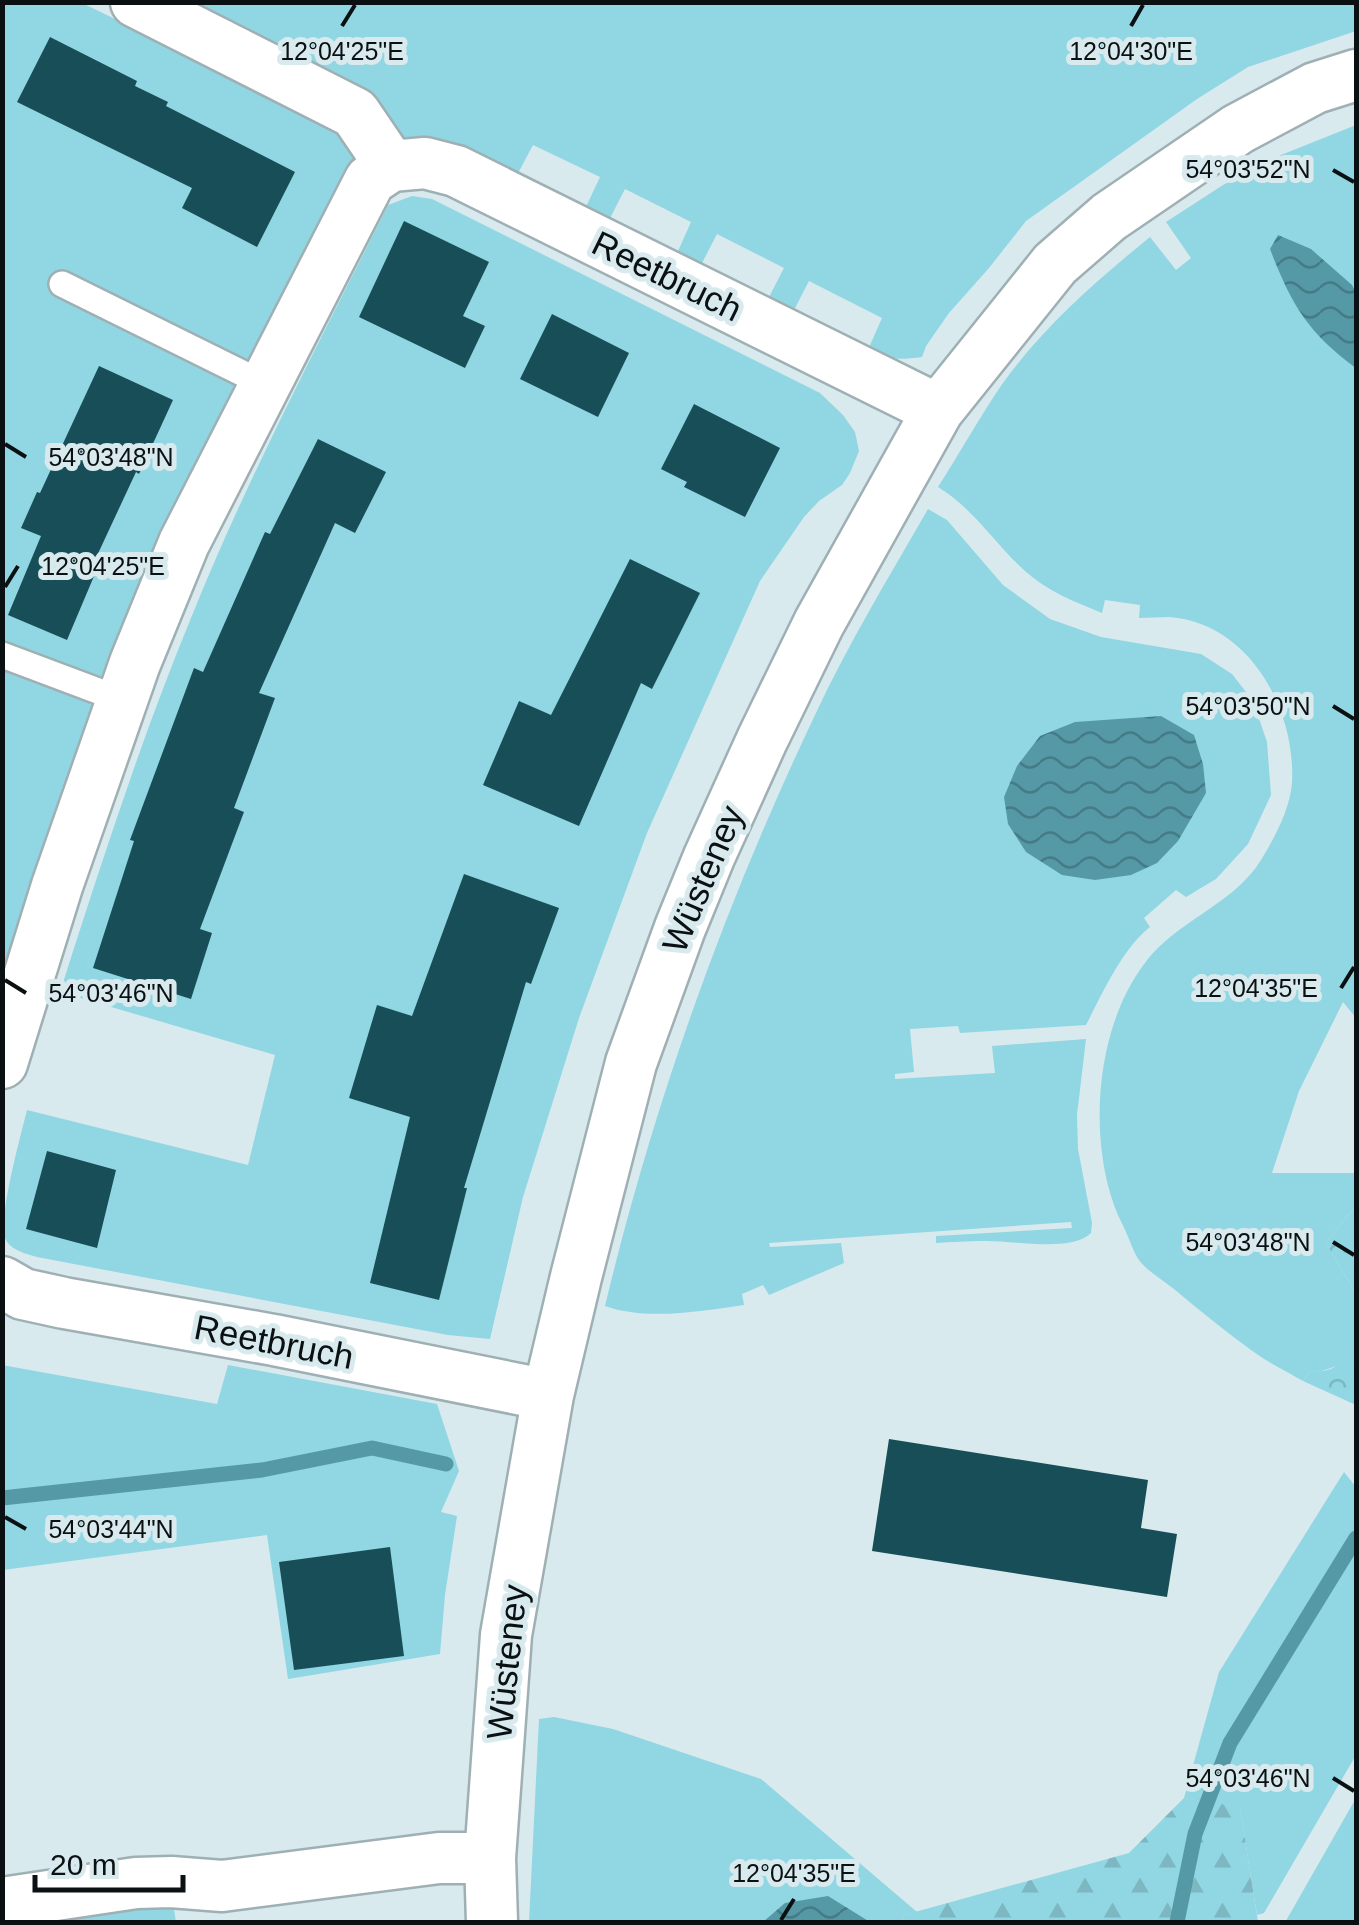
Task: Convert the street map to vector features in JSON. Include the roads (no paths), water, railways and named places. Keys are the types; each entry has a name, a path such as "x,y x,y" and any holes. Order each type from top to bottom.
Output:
{"street":[{"path":"2,1062 16,966 184,543 370,180 390,166 355,114 136,2"},
{"name":"Wüsteney","path":"492,1922 490,1858 506,1635 548,1396 632,1063 680,928 762,740 819,623 938,410 1055,264 1109,217 1238,129 1316,88 1356,76"},
{"name":"Reetbruch","path":"390,166 425,163 456,170 938,410"},
{"name":"Reetbruch","path":"2,1282 23,1294 64,1303 274,1340 548,1396"},
{"path":"2,1903 136,1883 222,1886 439,1858 490,1858"}],"lane":[{"path":"62,284 266,385"},
{"path":"2,655 122,700"}],"water":[{"path":"1278,235 1311,249 1352,285 1356,293 1356,368 1325,342 1294,302 1270,249"},
{"path":"1161,716 1194,735 1206,793 1178,841 1157,863 1131,875 1095,880 1062,875 1026,852 1008,824 1004,797 1017,766 1040,736 1075,722"},
{"path":"828,1896 870,1922 763,1922 785,1903"}],"waterway":[{"path":"2,1498 262,1470 372,1448 446,1464"},
{"path":"1177,1922 1195,1834 1230,1743 1356,1538"}]}
